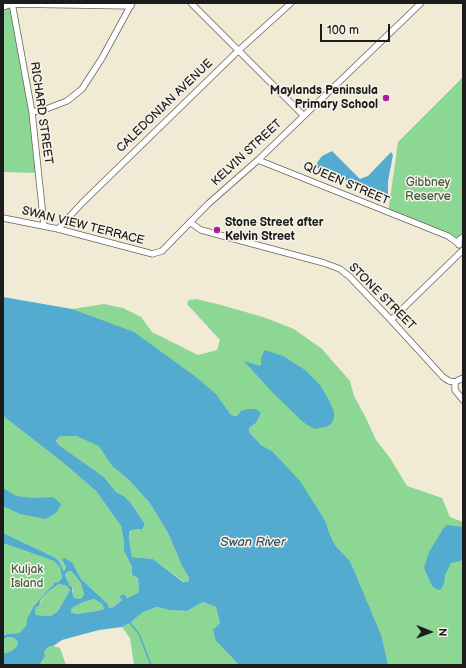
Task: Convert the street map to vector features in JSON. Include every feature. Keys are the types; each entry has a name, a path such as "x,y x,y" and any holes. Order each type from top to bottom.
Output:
{"street":[{"path":"3,7 12,3 132,4 102,58 82,89 67,101 46,109 32,112"},
{"name":"RICHARD STREET","path":"12,3 32,112 44,226"},
{"path":"191,3 303,115"},
{"name":"CALEDONIAN AVENUE","path":"58,229 82,203 239,50 291,3"},
{"name":"KELVIN STREET","path":"157,253 162,251 208,204 258,160 421,3"},
{"name":"QUEEN STREET","path":"258,160 448,236 461,244"},
{"name":"SWAN VIEW TERRACE","path":"3,218 58,229 149,253 157,253"},
{"name":"STONE STREET","path":"191,223 201,230 324,263 340,269 391,320 443,377 455,382"},
{"path":"391,320 455,256 461,244"},
{"path":"463,378 455,382 455,390 463,400"}],"green space":[{"path":"12,4 32,112 39,173 3,172 3,7"},
{"name":"Gibbney Reserve","path":"463,77 463,237 460,238 448,236 388,213 398,142"},
{"path":"196,299 263,317 294,329 322,349 350,381 354,396 376,440 390,458 407,486 442,498 450,517 463,522 463,665 388,665 350,561 335,545 326,522 272,451 261,445 249,432 249,428 256,423 261,413 237,416 231,415 217,395 72,309 104,304 123,308 141,317 152,332 198,355 217,350 220,340 187,304 189,300"},
{"path":"3,416 61,461 96,491 121,526 124,551 132,567 132,575 138,578 139,592 126,598 124,594 120,596 122,600 112,608 109,608 108,604 81,579 72,562 64,559 62,561 66,567 64,572 59,561 54,557 3,533"},
{"path":"76,436 99,445 112,466 129,480 149,502 168,533 182,566 189,578 188,582 184,582 153,559 132,557 129,538 131,531 137,529 142,530 145,524 130,502 124,496 116,492 104,477 59,445 56,441 59,437"},
{"name":"Kuljak Island","path":"3,543 54,561 60,568 62,578 43,596 27,619 26,626 19,633 7,634 3,636"},
{"path":"68,571 71,571 81,583 84,594 82,598 77,599 73,597 73,589 65,575"},
{"path":"59,584 67,586 70,590 58,611 51,616 36,615 36,607 49,591"},
{"path":"94,599 102,604 104,609 76,614 71,612 72,608 83,602"},
{"path":"203,602 216,607 220,623 216,641 239,665 134,665 130,638 122,627 130,623 143,612 157,607 169,610 187,611"},
{"path":"9,637 14,638 18,642 17,646 12,652 4,655 3,639"},
{"path":"53,646 60,648 66,665 40,665 43,661 44,652 48,647"}],"water":[{"path":"332,151 360,179 368,176 391,152 393,155 388,181 388,194 379,194 317,168 317,163 322,156"},
{"name":"Swan River","path":"3,297 72,309 134,332 196,377 217,395 231,415 237,416 241,411 256,409 261,413 256,423 249,428 249,432 261,445 272,451 300,481 326,522 335,545 350,561 381,635 388,665 239,665 216,641 213,630 220,623 216,607 203,602 187,611 169,610 157,607 143,612 130,623 122,627 99,630 62,640 53,646 48,647 44,652 45,656 40,665 3,665 3,654 12,651 17,646 18,642 14,638 9,637 3,639 3,636 7,634 19,633 26,626 27,619 34,606 53,586 54,583 58,582 62,578 60,568 54,561 3,543 3,533 54,557 59,561 64,572 66,567 62,560 64,558 72,562 81,579 108,604 109,608 112,608 122,600 119,596 124,594 127,598 139,592 138,578 132,575 132,567 124,551 121,526 96,491 61,461 3,416","holes":["76,436 99,446 112,466 129,480 149,502 168,533 182,566 189,578 188,582 183,582 153,559 132,557 129,538 130,531 137,529 142,530 145,524 130,502 124,496 116,492 104,477 59,445 56,441 59,437","68,571 71,571 81,583 84,594 82,598 77,599 73,597 72,587 70,586 65,575","59,584 67,586 70,590 58,611 51,616 36,615 36,607 39,606 40,601 49,591","94,599 102,604 104,609 76,614 71,612 72,608 83,602"]},
{"path":"265,350 283,356 305,370 320,385 334,412 334,418 331,424 326,427 314,429 303,422 272,392 244,361 261,366 261,358"},
{"path":"3,488 16,496 33,498 53,497 61,504 57,512 46,519 20,514 3,506"},
{"path":"447,525 463,527 463,558 460,561 451,563 445,575 444,584 440,590 432,586 424,568 429,552"}],"waterway":[{"path":"130,623 139,634 151,665"}],"place":[{"name":"Maylands Peninsula Primary School","path":"386,98"},
{"name":"Stone Street after Kelvin Street","path":"217,230"}]}
